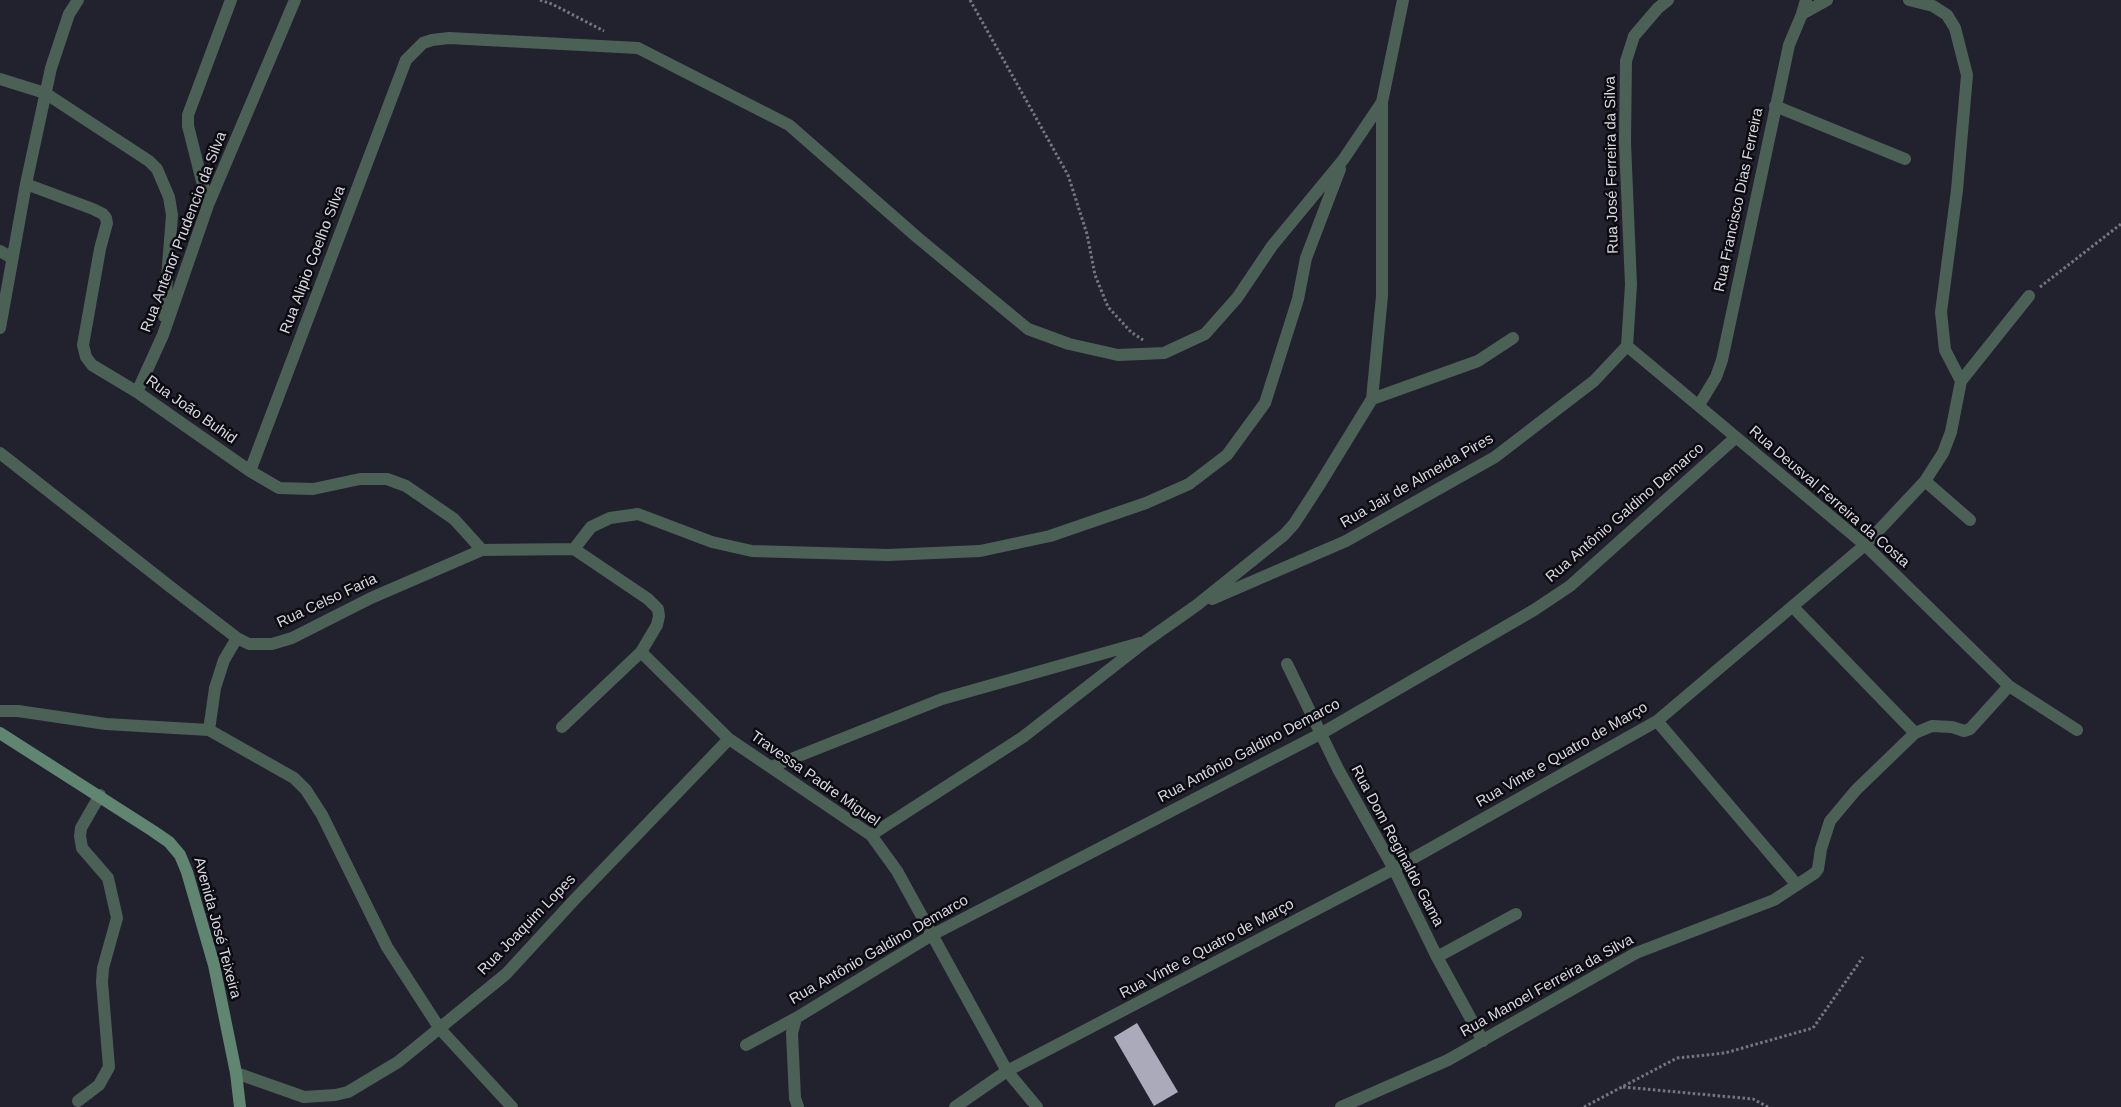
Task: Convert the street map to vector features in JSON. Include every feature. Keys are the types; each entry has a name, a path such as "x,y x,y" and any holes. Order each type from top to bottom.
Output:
{"main road":[{"name":"Avenida José Teixeira","path":"0,733 100,795 170,842 180,855 187,872 214,965 236,1073 240,1107"}],"street":[{"path":"0,328 26,184 46,93 69,14 78,0"},
{"path":"208,205 188,126 188,115 231,0"},
{"name":"Rua Antenor Prudencio da Silva","path":"137,392 163,336 208,205 295,0"},
{"path":"871,835 1023,737 1146,641 1197,605 1284,535 1294,524 1372,399 1382,296 1382,102 1403,0"},
{"name":"Rua José Ferreira da Silva","path":"1627,346 1631,285 1625,143 1626,60 1634,36 1658,8 1668,0"},
{"name":"Rua Francisco Dias Ferreira","path":"1699,405 1716,377 1722,360 1789,45 1806,0"},
{"path":"1802,14 1827,0"},
{"path":"1910,0 1933,6 1947,16 1955,28 1967,75 1957,190 1941,312 1945,350 1961,381"},
{"name":"Rua Alipio Coelho Silva","path":"250,471 406,60 423,43 449,38 638,48 789,125 918,238 1028,329 1069,344 1118,355 1164,353"},
{"path":"0,79 46,93 149,161 156,169 169,197 172,215 163,336"},
{"path":"1164,353 1205,334 1237,298 1272,246 1343,160 1382,102"},
{"path":"1775,106 1905,158"},
{"path":"562,727 641,652 657,625 658,609 648,599 574,549 591,527 610,518 638,514 712,542 752,551 888,556 980,551 1050,536 1146,503 1189,484 1227,455 1265,403 1298,299 1306,258 1343,160"},
{"name":"Rua João Buhid","path":"26,184 93,209 103,214 106,218 107,223 100,248 83,346 86,357 92,365 137,392 250,471 279,488 313,489 360,479 387,479 406,486 454,520 482,550"},
{"path":"0,251 12,258"},
{"name":"Rua Vinte e Quatro de Março","path":"955,1107 1007,1071 1394,870 1657,722 1865,546 1925,481 1943,453 1951,432 1961,381 2029,296"},
{"path":"1372,399 1478,361 1513,338"},
{"name":"Rua Deusval Ferreira da Costa","path":"1627,346 1865,546 2009,686 2077,730"},
{"name":"Rua Jair de Almeida Pires","path":"1197,605 1346,541 1495,457 1594,381 1627,346"},
{"name":"Rua Antônio Galdino Demarco","path":"746,1045 796,1018 932,935 1322,733 1558,595 1735,438"},
{"name":"Rua Celso Faria","path":"0,452 236,638 249,644 272,644 292,638 371,598 482,550 574,549"},
{"path":"1925,481 1970,520"},
{"path":"1793,607 1915,734"},
{"path":"209,730 215,688 224,660 236,638"},
{"path":"771,768 942,699 1146,641"},
{"name":"Travessa Padre Miguel","path":"641,652 729,739 871,835 897,871 1007,1071 1037,1107"},
{"name":"Rua Dom Reginaldo Gama","path":"1287,664 1338,768 1394,870 1437,957 1483,1041"},
{"name":"Rua Manoel Ferreira da Silva","path":"1341,1107 1448,1060 1636,953 1774,900 1818,869 1821,849 1830,821 1856,790 1915,734 1932,726 1952,727 1964,731 1970,729 2009,686"},
{"path":"0,711 18,711 106,724 209,730 294,778 306,790 322,815 387,946 440,1030 512,1107"},
{"path":"1657,722 1797,885"},
{"name":"Rua Joaquim Lopes","path":"236,1073 304,1097 335,1095 348,1092 398,1062 440,1030 506,974 593,879 729,739"},
{"path":"78,1101 99,1085 109,1067 102,982 103,968 117,918 108,878 82,848 80,836 81,828 100,795"},
{"path":"1437,957 1516,914"},
{"path":"796,1018 792,1033 795,1098 798,1107"}],"path":[{"path":"540,0 552,4 612,35"},
{"path":"970,0 1068,175 1087,234 1095,275 1108,307 1132,332 1164,353"},
{"path":"2029,296 2121,224"},
{"path":"1584,1107 1677,1058 1726,1053 1813,1028 1863,957"},
{"path":"1622,1087 1753,1099 1768,1107"}],"building":[{"path":"1137,1023 1178,1092 1154,1106 1114,1037"}]}
